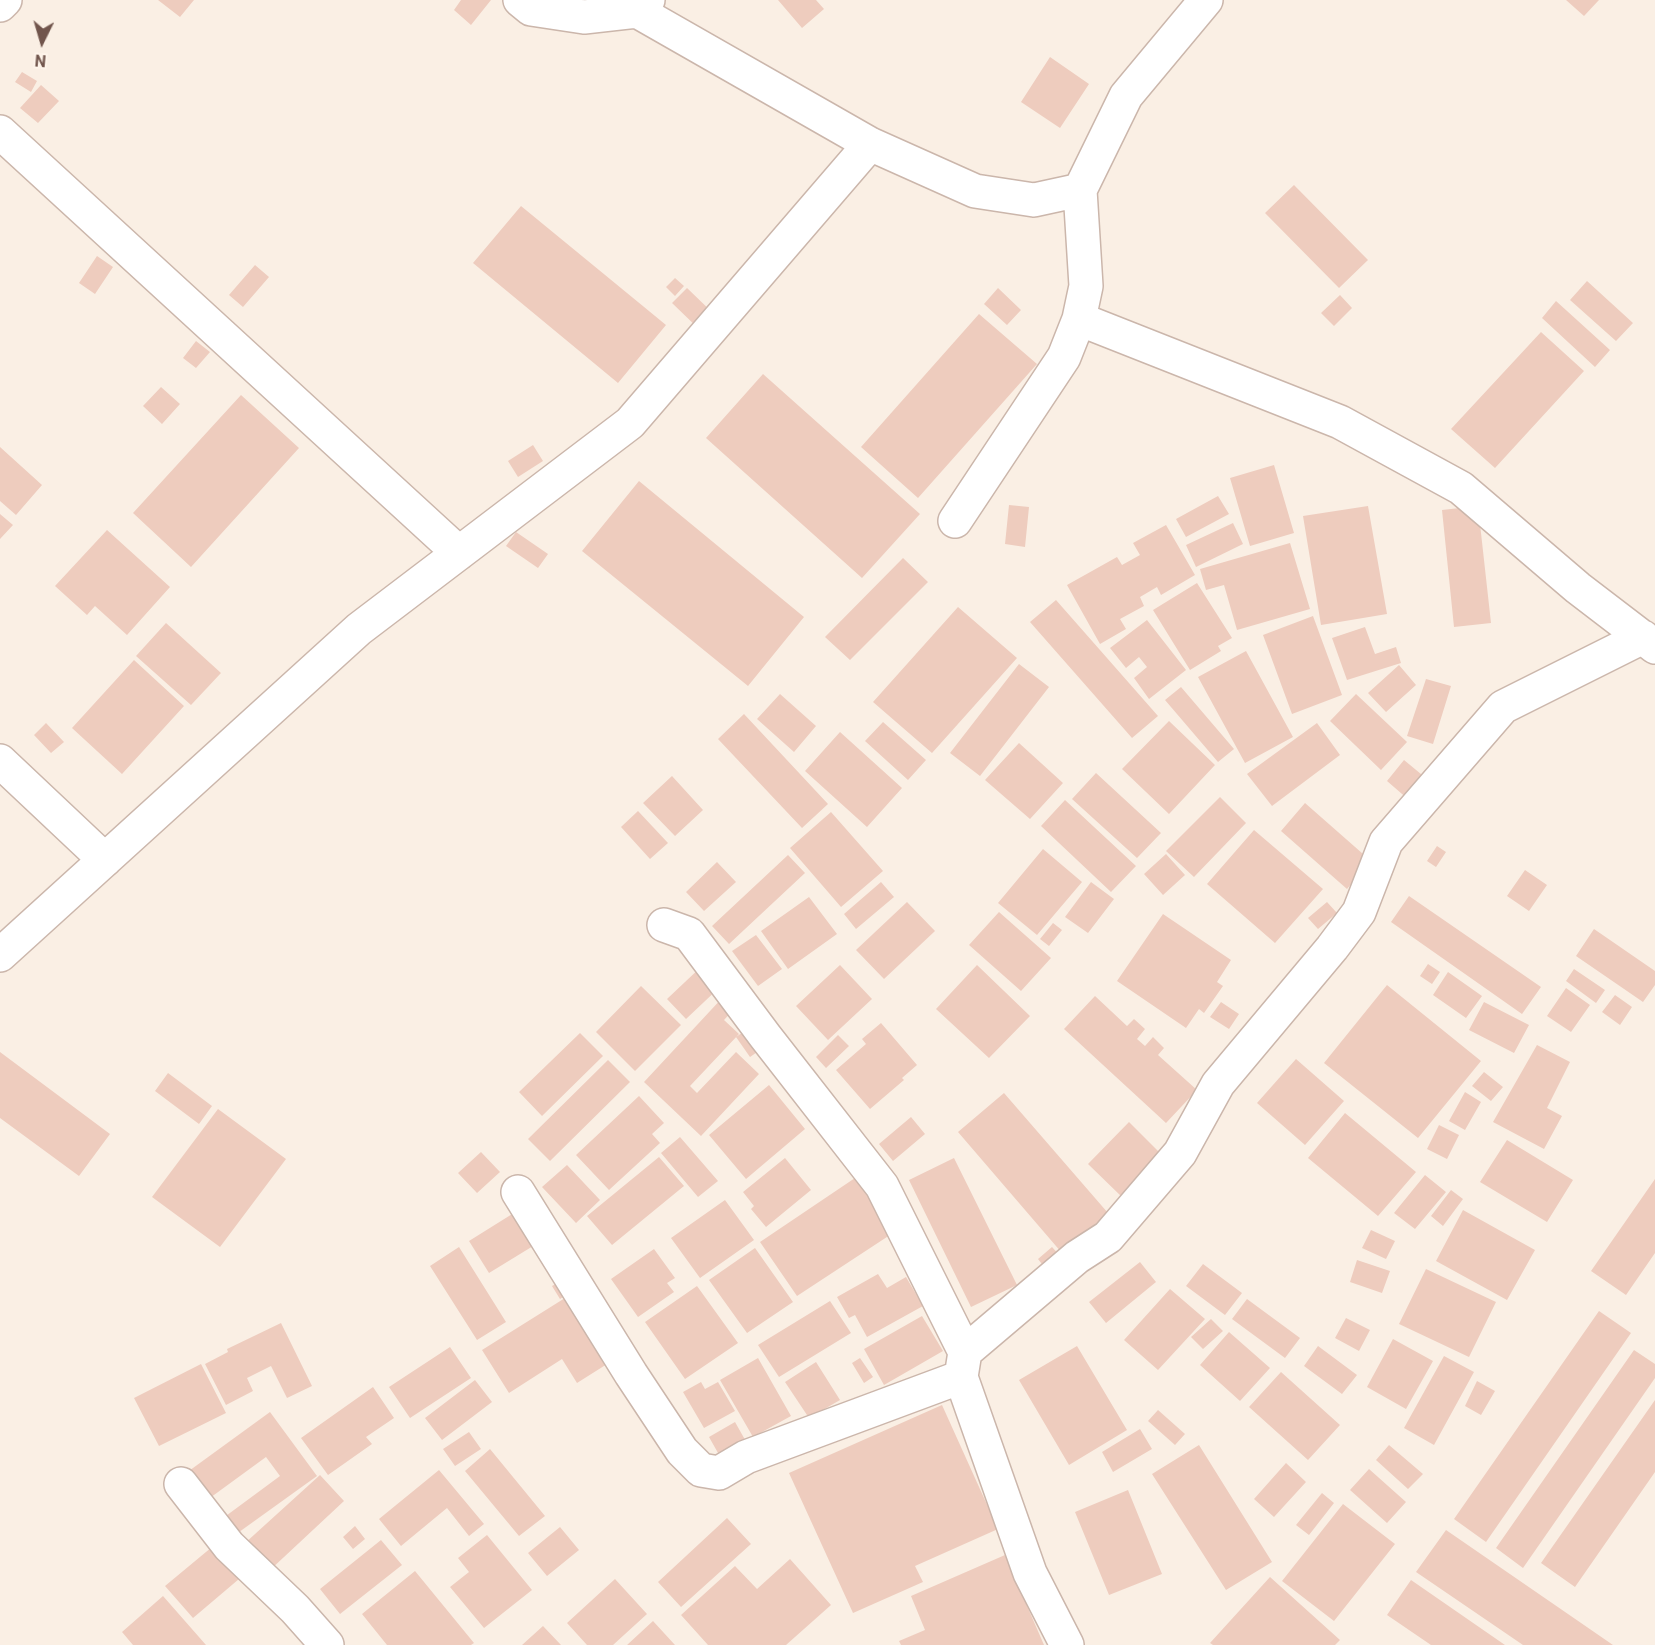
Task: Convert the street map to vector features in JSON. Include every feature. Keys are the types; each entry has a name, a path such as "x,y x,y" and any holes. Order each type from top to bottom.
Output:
{"street":[{"path":"0,5 5,0"},
{"path":"520,0 531,9 584,17 642,5 870,144 975,192 1034,200 1080,190"},
{"path":"955,521 1064,357 1079,319 1086,286 1080,190 1126,96 1206,0"},
{"path":"0,132 459,553"},
{"path":"0,955 359,629 630,423 870,144"},
{"path":"518,1192 656,1412 682,1451 701,1470 719,1473 746,1457 963,1364 1077,1257 1108,1237 1180,1153 1218,1084 1332,948 1359,912 1386,842 1503,707 1649,642 1578,588 1461,488 1340,422 1079,319"},
{"path":"0,761 105,860"},
{"path":"664,925 689,934 882,1186 963,1364 1030,1573 1067,1645"},
{"path":"181,1484 229,1546 295,1609 327,1645"}],"building":[{"path":"158,0 194,0 180,17"},
{"path":"461,0 491,0 471,25 454,10"},
{"path":"778,0 816,0 824,9 802,28"},
{"path":"1566,0 1599,0 1584,16"},
{"path":"1050,57 1089,84 1060,128 1021,102"},
{"path":"22,72 37,81 31,92 15,82"},
{"path":"41,85 59,101 38,123 20,108"},
{"path":"1294,185 1368,260 1339,288 1265,213"},
{"path":"521,206 666,325 618,383 473,263"},
{"path":"97,256 113,267 95,294 79,283"},
{"path":"255,265 269,277 243,307 229,295"},
{"path":"675,278 684,286 675,296 666,287"},
{"path":"1587,281 1633,323 1616,341 1570,300"},
{"path":"687,288 716,316 701,331 672,303"},
{"path":"998,288 1021,310 1007,325 984,304"},
{"path":"1340,295 1352,308 1334,326 1321,313"},
{"path":"1556,301 1610,350 1595,367 1542,318"},
{"path":"979,314 1037,364 918,498 861,447"},
{"path":"1541,332 1584,371 1495,468 1451,429"},
{"path":"196,341 210,352 196,368 183,358"},
{"path":"763,374 920,514 862,578 706,438"},
{"path":"161,387 180,404 162,424 143,406"},
{"path":"241,395 299,448 191,567 133,513"},
{"path":"533,445 543,461 518,477 508,461"},
{"path":"0,447 42,485 16,515 0,501"},
{"path":"1274,465 1294,533 1250,546 1230,478"},
{"path":"639,481 804,617 748,686 582,551"},
{"path":"1218,496 1229,514 1186,537 1176,519"},
{"path":"1009,505 1029,507 1025,547 1005,544"},
{"path":"1368,506 1387,614 1321,625 1303,516"},
{"path":"1478,506 1491,623 1454,627 1442,510"},
{"path":"0,514 13,525 0,539"},
{"path":"1233,523 1243,544 1196,567 1186,545"},
{"path":"1166,525 1195,575 1161,595 1157,587 1140,597 1144,606 1120,619 1126,629 1100,644 1067,585 1117,557 1122,565 1140,555 1133,543"},
{"path":"107,530 170,587 127,635 95,606 87,615 55,586"},
{"path":"516,532 548,554 538,568 506,546"},
{"path":"1290,543 1310,609 1237,630 1224,585 1206,590 1200,569"},
{"path":"903,558 928,582 850,660 825,637"},
{"path":"1197,583 1232,638 1218,646 1221,651 1190,670 1153,610"},
{"path":"1056,600 1158,716 1132,738 1030,622"},
{"path":"958,607 1017,658 932,753 873,702"},
{"path":"1313,616 1342,695 1292,714 1263,635"},
{"path":"1147,620 1186,670 1149,699 1134,678 1147,667 1139,657 1126,668 1110,648"},
{"path":"166,623 221,673 191,705 136,656"},
{"path":"1365,627 1375,654 1396,647 1401,663 1347,680 1332,638"},
{"path":"1246,651 1293,737 1245,763 1198,677"},
{"path":"134,660 184,706 122,774 72,728"},
{"path":"1019,664 1049,687 980,776 950,753"},
{"path":"1399,665 1416,685 1386,712 1368,693"},
{"path":"1426,679 1451,686 1433,744 1407,736"},
{"path":"1181,687 1234,749 1218,762 1165,700"},
{"path":"780,694 816,726 794,752 757,719"},
{"path":"1356,694 1407,742 1381,770 1330,721"},
{"path":"744,714 828,804 802,828 718,739"},
{"path":"1169,721 1215,765 1169,814 1122,769"},
{"path":"883,722 926,760 908,780 865,741"},
{"path":"46,723 64,742 51,753 34,735"},
{"path":"1317,723 1340,755 1272,806 1247,774"},
{"path":"840,732 902,788 867,827 805,771"},
{"path":"1019,743 1063,783 1030,819 985,780"},
{"path":"1404,760 1427,779 1409,800 1387,781"},
{"path":"1096,773 1161,833 1137,858 1072,799"},
{"path":"672,776 703,810 675,836 643,803"},
{"path":"1220,797 1246,823 1194,877 1166,851"},
{"path":"1065,800 1136,866 1111,892 1041,826"},
{"path":"1305,803 1371,861 1347,889 1281,831"},
{"path":"638,811 668,843 650,859 621,827"},
{"path":"831,812 883,871 841,907 790,848"},
{"path":"1254,830 1323,889 1275,943 1207,884"},
{"path":"1437,846 1446,852 1436,867 1427,861"},
{"path":"1043,849 1082,882 1037,935 998,903"},
{"path":"1166,854 1185,875 1163,895 1144,874"},
{"path":"788,855 805,873 729,944 712,926"},
{"path":"717,862 736,882 704,911 686,892"},
{"path":"1525,870 1547,885 1529,911 1507,896"},
{"path":"881,882 894,897 856,929 844,914"},
{"path":"1091,882 1114,899 1088,933 1065,917"},
{"path":"1409,896 1541,987 1522,1014 1391,922"},
{"path":"809,897 837,934 788,969 761,931"},
{"path":"907,902 935,931 884,979 856,950"},
{"path":"1327,902 1337,913 1318,929 1308,918"},
{"path":"999,912 1051,958 1021,991 969,945"},
{"path":"1163,914 1231,960 1217,982 1223,986 1204,1013 1199,1009 1186,1028 1117,981"},
{"path":"1053,923 1062,930 1049,946 1040,939"},
{"path":"1594,929 1655,971 1655,985 1643,1002 1576,956"},
{"path":"756,935 782,969 758,986 732,951"},
{"path":"1428,964 1440,972 1432,984 1420,976"},
{"path":"703,965 722,985 686,1019 667,999"},
{"path":"840,965 872,999 828,1040 796,1006"},
{"path":"977,965 1030,1016 989,1058 936,1009"},
{"path":"1574,969 1605,990 1596,1003 1566,981"},
{"path":"1448,972 1482,996 1466,1018 1433,995"},
{"path":"1387,985 1481,1061 1418,1138 1324,1063"},
{"path":"641,986 681,1025 635,1071 596,1032"},
{"path":"1566,988 1590,1005 1571,1032 1547,1016"},
{"path":"1615,995 1632,1007 1620,1025 1602,1012"},
{"path":"724,996 736,1007 724,1020 739,1034 690,1086 697,1093 736,1052 759,1074 701,1136 644,1082"},
{"path":"1095,996 1127,1026 1134,1019 1145,1029 1137,1039 1145,1046 1153,1037 1164,1048 1158,1055 1197,1090 1166,1123 1064,1029"},
{"path":"1221,1002 1239,1014 1229,1029 1210,1017"},
{"path":"1484,1002 1529,1025 1514,1053 1469,1030"},
{"path":"881,1023 917,1065 902,1078 904,1080 870,1109 836,1070 866,1044 862,1039"},
{"path":"749,1028 763,1048 750,1057 736,1037"},
{"path":"580,1033 603,1056 542,1116 519,1092"},
{"path":"838,1035 849,1046 826,1068 816,1057"},
{"path":"1537,1045 1570,1062 1547,1108 1562,1116 1544,1149 1493,1122"},
{"path":"0,1052 110,1134 79,1176 0,1118"},
{"path":"1296,1059 1344,1101 1305,1145 1257,1103"},
{"path":"608,1060 630,1082 550,1161 528,1139"},
{"path":"1484,1072 1503,1087 1491,1101 1472,1086"},
{"path":"168,1073 212,1106 199,1124 155,1091"},
{"path":"769,1085 805,1129 746,1179 709,1135"},
{"path":"1465,1092 1481,1102 1465,1130 1449,1121"},
{"path":"1004,1093 1108,1213 1062,1253 958,1132"},
{"path":"639,1096 664,1123 652,1134 660,1143 609,1190 576,1155"},
{"path":"218,1109 286,1159 220,1247 152,1197"},
{"path":"1345,1113 1416,1172 1378,1216 1308,1158"},
{"path":"911,1117 925,1134 893,1161 879,1144"},
{"path":"1129,1122 1164,1157 1123,1198 1088,1164"},
{"path":"1439,1125 1459,1135 1447,1159 1427,1149"},
{"path":"680,1137 718,1181 698,1197 661,1153"},
{"path":"1507,1140 1573,1180 1547,1222 1480,1182"},
{"path":"481,1152 500,1172 477,1193 458,1173"},
{"path":"659,1157 684,1186 612,1245 587,1216"},
{"path":"785,1158 811,1190 766,1227 751,1209 754,1206 743,1192"},
{"path":"954,1158 1017,1285 971,1307 909,1180"},
{"path":"567,1165 600,1200 576,1223 542,1187"},
{"path":"1425,1175 1446,1192 1415,1229 1394,1213"},
{"path":"855,1178 893,1233 797,1296 760,1242"},
{"path":"1655,1179 1655,1253 1626,1295 1591,1271"},
{"path":"1451,1190 1463,1199 1443,1226 1431,1216"},
{"path":"725,1200 754,1240 700,1278 671,1238"},
{"path":"1463,1210 1535,1250 1507,1300 1436,1261"},
{"path":"517,1211 538,1243 489,1273 469,1241"},
{"path":"1371,1230 1395,1241 1386,1259 1362,1248"},
{"path":"459,1247 506,1322 477,1340 430,1266"},
{"path":"1052,1247 1063,1259 1048,1272 1038,1259"},
{"path":"755,1248 793,1302 747,1333 709,1280"},
{"path":"654,1249 675,1278 667,1283 674,1292 638,1317 611,1279"},
{"path":"1357,1260 1390,1271 1382,1293 1350,1282"},
{"path":"1140,1262 1156,1282 1106,1323 1089,1302"},
{"path":"1203,1264 1242,1293 1225,1315 1186,1286"},
{"path":"1426,1269 1496,1302 1469,1357 1399,1324"},
{"path":"878,1274 887,1288 906,1277 923,1306 867,1337 855,1315 849,1318 837,1297"},
{"path":"566,1278 574,1290 560,1299 552,1286"},
{"path":"697,1286 738,1343 685,1379 645,1322"},
{"path":"1170,1289 1205,1319 1158,1370 1124,1340"},
{"path":"573,1293 615,1359 577,1383 562,1359 509,1393 482,1350"},
{"path":"1247,1299 1300,1338 1285,1358 1232,1319"},
{"path":"830,1301 851,1333 779,1377 758,1345"},
{"path":"1599,1311 1631,1333 1486,1542 1454,1519"},
{"path":"922,1316 943,1351 884,1385 864,1349"},
{"path":"1346,1318 1370,1330 1359,1351 1335,1338"},
{"path":"1211,1319 1223,1331 1203,1349 1191,1337"},
{"path":"281,1323 312,1386 287,1398 271,1366 247,1378 253,1391 226,1405 205,1364 228,1352 227,1349"},
{"path":"1229,1332 1270,1368 1240,1401 1200,1365"},
{"path":"1393,1339 1433,1361 1406,1409 1367,1387"},
{"path":"1077,1346 1127,1430 1069,1465 1019,1380"},
{"path":"1318,1346 1357,1375 1342,1394 1304,1366"},
{"path":"450,1347 471,1378 410,1418 389,1387"},
{"path":"1634,1350 1655,1364 1655,1378 1523,1568 1496,1548"},
{"path":"1444,1356 1474,1372 1434,1445 1404,1428"},
{"path":"758,1358 791,1416 753,1437 720,1380"},
{"path":"860,1358 873,1377 864,1383 852,1363"},
{"path":"816,1362 840,1400 809,1418 785,1382"},
{"path":"201,1364 226,1413 159,1446 134,1398"},
{"path":"1281,1372 1340,1425 1308,1460 1249,1407"},
{"path":"475,1380 492,1402 442,1440 425,1418"},
{"path":"1477,1381 1495,1391 1481,1415 1465,1406"},
{"path":"701,1382 705,1389 718,1382 735,1411 704,1428 683,1392"},
{"path":"373,1387 394,1418 366,1437 372,1444 328,1475 301,1438"},
{"path":"1655,1400 1655,1472 1575,1587 1541,1563"},
{"path":"942,1405 998,1529 915,1566 923,1582 853,1613 789,1473"},
{"path":"1158,1410 1185,1434 1175,1445 1148,1421"},
{"path":"270,1412 317,1476 228,1540 215,1524 280,1476 266,1457 203,1503 182,1476"},
{"path":"735,1422 748,1445 722,1460 709,1437"},
{"path":"1140,1429 1152,1449 1113,1472 1102,1452"},
{"path":"469,1432 481,1449 455,1466 443,1449"},
{"path":"1199,1445 1272,1562 1226,1590 1152,1474"},
{"path":"1389,1445 1423,1474 1408,1489 1376,1460"},
{"path":"490,1449 545,1516 519,1536 465,1471"},
{"path":"1286,1463 1306,1482 1274,1517 1254,1499"},
{"path":"1369,1469 1406,1502 1387,1523 1350,1490"},
{"path":"439,1470 484,1524 469,1536 447,1508 401,1546 379,1519"},
{"path":"320,1475 344,1501 269,1571 244,1544"},
{"path":"1128,1490 1162,1574 1109,1595 1075,1512"},
{"path":"1322,1493 1334,1503 1309,1535 1296,1525"},
{"path":"1343,1504 1395,1544 1334,1621 1282,1581"},
{"path":"727,1518 751,1544 681,1607 658,1582"},
{"path":"355,1526 365,1539 353,1549 343,1537"},
{"path":"560,1527 579,1550 547,1576 528,1553"},
{"path":"1446,1530 1613,1645 1523,1645 1416,1572"},
{"path":"487,1535 532,1590 484,1628 450,1587 469,1572 458,1558"},
{"path":"381,1540 402,1565 340,1614 320,1589"},
{"path":"212,1547 239,1579 193,1618 165,1586"},
{"path":"1005,1555 1044,1645 901,1645 899,1641 925,1630 911,1596"},
{"path":"790,1559 831,1605 786,1645 708,1645 681,1615 735,1566 757,1589"},
{"path":"415,1571 474,1643 471,1645 387,1645 362,1614"},
{"path":"1270,1577 1340,1640 1335,1645 1213,1645 1210,1643"},
{"path":"615,1579 647,1614 613,1645 587,1645 567,1623"},
{"path":"1411,1580 1505,1645 1431,1645 1387,1615"},
{"path":"163,1596 206,1645 133,1645 122,1632"},
{"path":"653,1621 675,1645 627,1645"},
{"path":"543,1626 561,1645 522,1645"}]}
